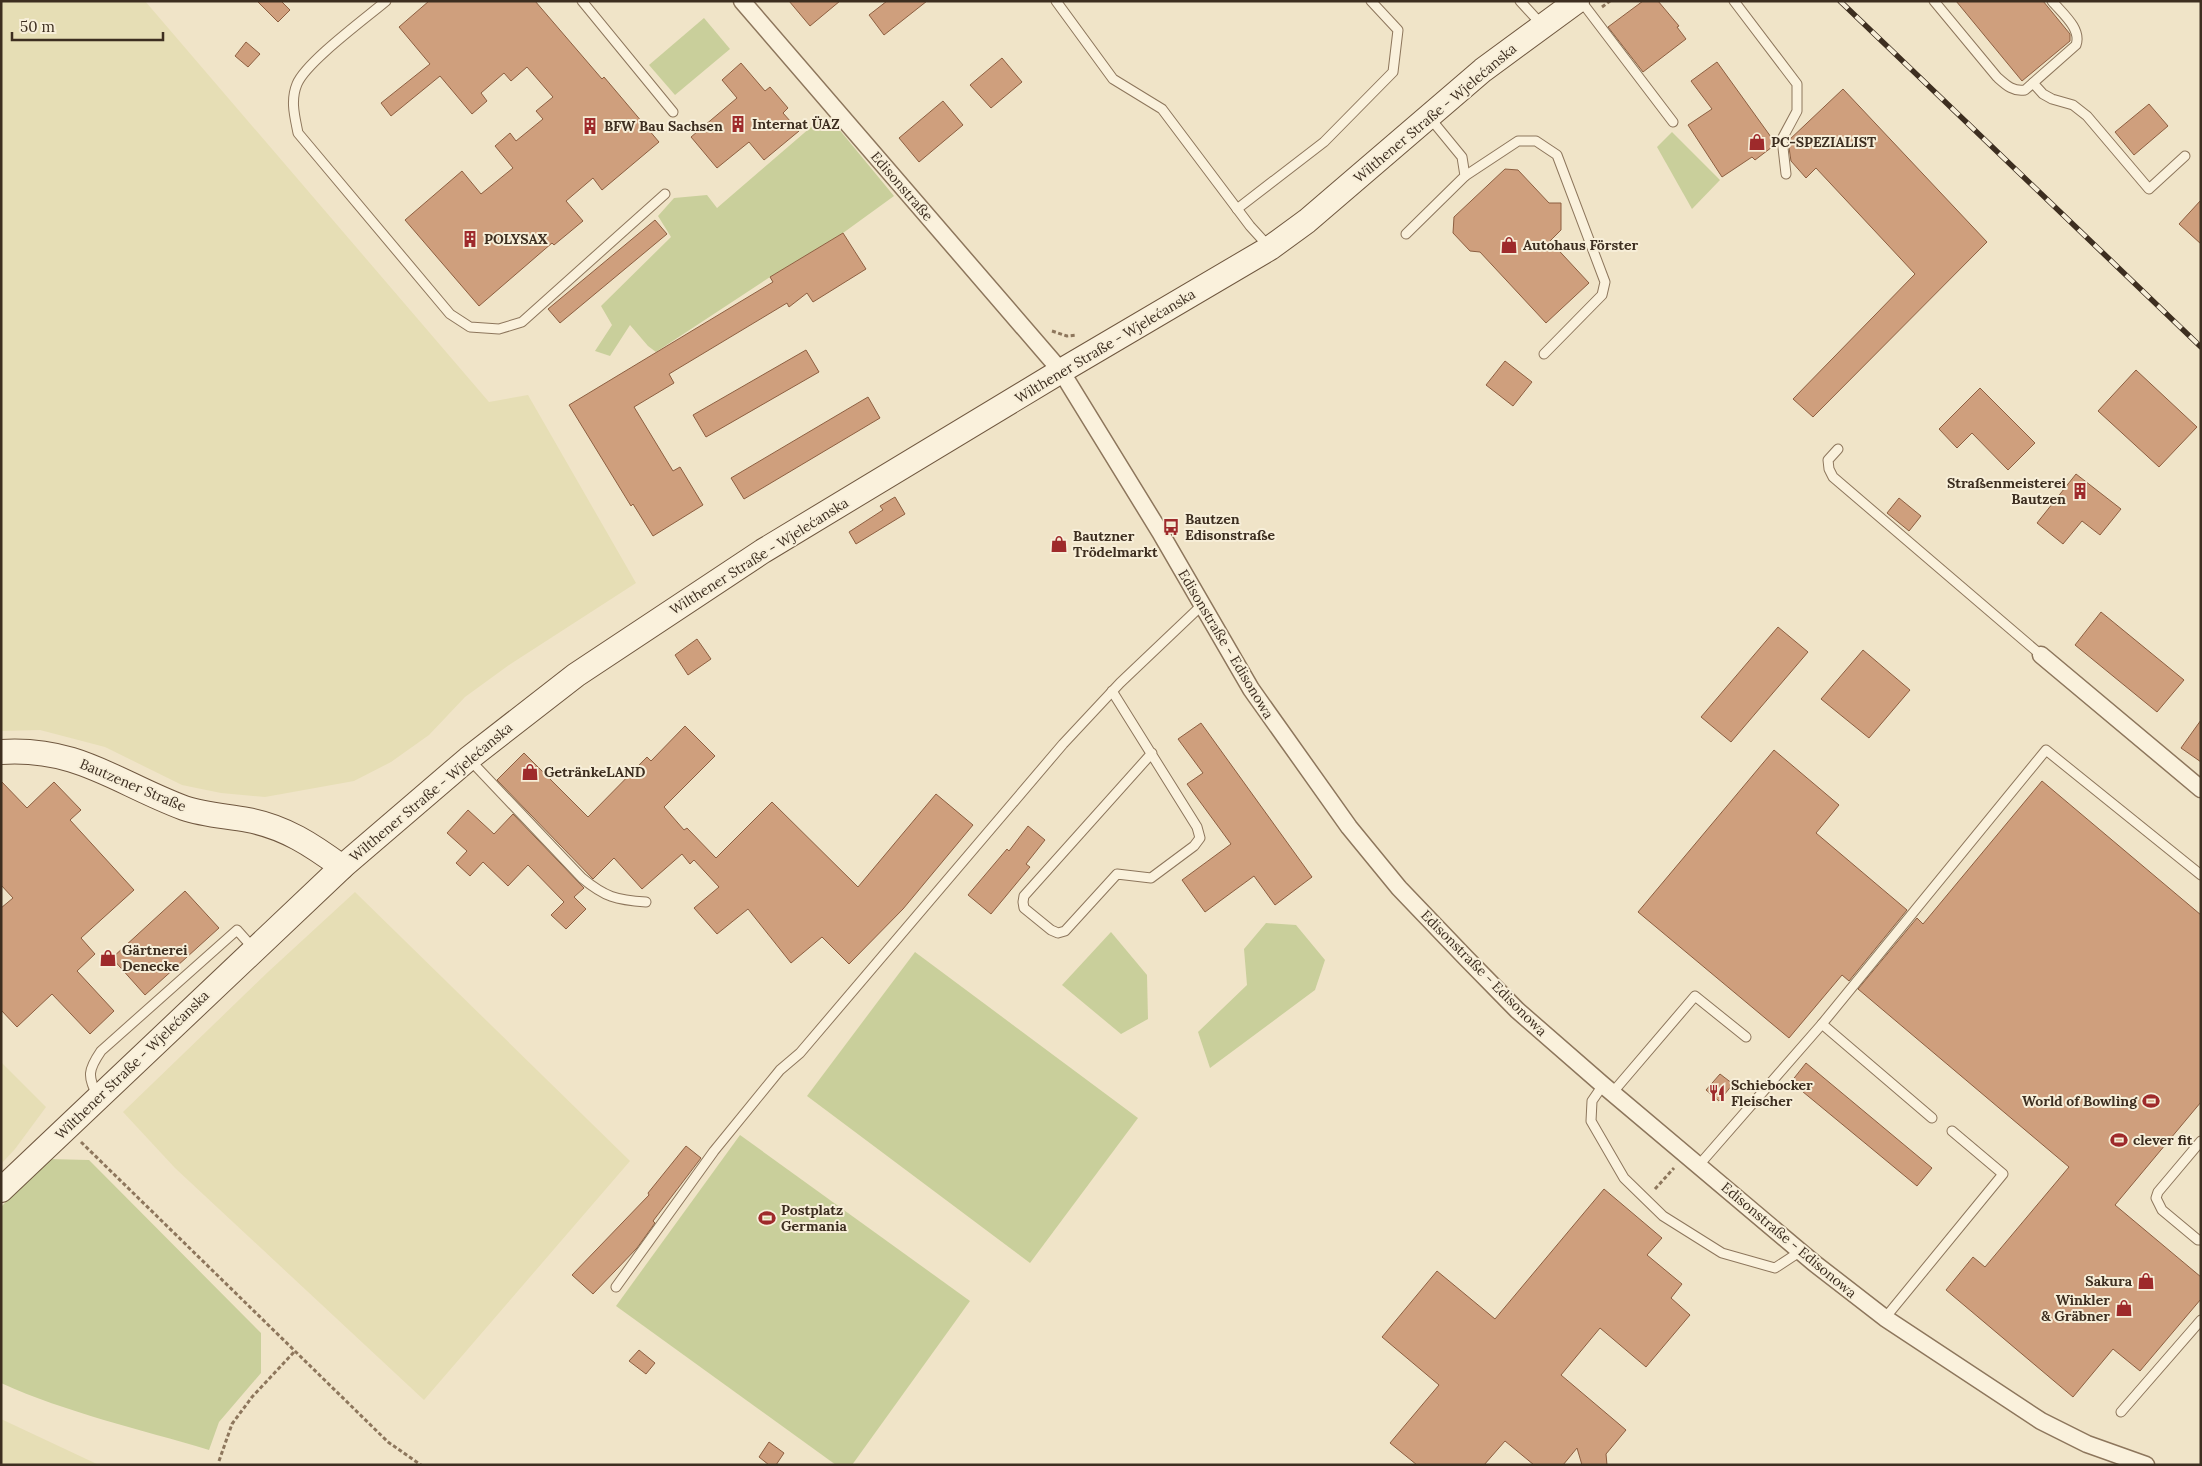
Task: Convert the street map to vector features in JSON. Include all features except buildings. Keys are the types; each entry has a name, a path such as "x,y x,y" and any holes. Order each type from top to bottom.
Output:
{"main road":[{"name":"Wilthener Straße - Wjelećanska","path":"1,1190 342,867 468,759 576,675 763,551 1061,371 1270,248 1308,220 1428,116 1542,26 1579,1"},
{"name":"Bautzener Straße","path":"1,752 20,751 62,756 80,761 113,775 146,793 187,809 250,820 279,828 300,837 342,867"}],"street":[{"name":"Edisonstraße","path":"742,1 1061,371"},
{"name":"Edisonstraße - Edisonowa","path":"1061,371 1160,532 1201,606 1251,689 1299,760 1349,827 1399,888 1517,1010 1801,1251 1885,1318 2041,1421 2088,1444 2146,1465"},
{"path":"2041,655 2201,789"}],"lane":[{"path":"386,1 312,65 297,84 292,107 298,133 450,314 470,327 499,329 522,322 665,194"},
{"path":"582,1 673,112"},
{"path":"1056,1 1113,79 1162,109 1270,248"},
{"path":"1238,209 1324,142 1393,72 1398,30 1371,1"},
{"path":"1520,1 1542,26"},
{"path":"1579,1 1673,122"},
{"path":"1734,1 1797,84 1797,111 1782,139 1786,174"},
{"path":"1934,1 1998,77 2010,88 2018,91 2025,90 2076,45 2079,38 2076,30 2052,1"},
{"path":"2033,83 2043,94 2052,100 2073,105 2087,116 2149,189 2185,156"},
{"path":"1428,116 1462,157 1465,176"},
{"path":"1406,234 1465,176 1518,141 1536,141 1556,155 1605,282 1602,295 1544,354"},
{"path":"1838,449 1828,460 1829,469 1833,477 2041,655"},
{"path":"616,1287 714,1151 780,1070 800,1053 1057,751 1112,691 1201,606"},
{"path":"1112,691 1152,753 1197,827 1200,838 1194,846 1151,878 1117,874 1065,931 1058,933 1051,930 1024,908 1022,902 1024,896 1152,753"},
{"path":"1699,1165 1822,1024 2046,750 2201,875"},
{"path":"468,759 582,878 597,890 619,901 646,902"},
{"path":"98,1097 90,1080 91,1066 101,1050 237,930 255,949"},
{"path":"1746,1038 1695,996 1608,1089 1592,1101 1590,1121 1624,1178 1662,1216 1722,1253 1775,1268 1801,1251"},
{"path":"1822,1024 1932,1118"},
{"path":"1885,1318 2004,1174 1952,1131"},
{"path":"2201,1141 2158,1192 2156,1198 2162,1210 2198,1240 2201,1240"},
{"path":"2121,1412 2201,1320"}],"path":[{"path":"1046,328 1067,336 1082,334"},
{"path":"66,1128 388,1442 421,1465"},
{"path":"1646,1200 1686,1154"},
{"path":"220,1461 232,1424 252,1397 295,1351"}],"shaded area":[{"path":"1,1 145,1 489,402 528,395 636,583 509,665 465,697 429,735 391,762 354,781 265,797 221,793 182,785 105,747 40,730 1,731"},
{"path":"355,892 630,1161 424,1400 175,1168 123,1112 268,972"},
{"path":"1,1062 46,1107 15,1149 1,1164"},
{"path":"1,1419 99,1465 1,1465"}],"green space":[{"path":"704,18 730,49 675,95 649,65"},
{"path":"818,121 833,122 894,196 843,233 770,277 656,352 648,346 630,325 610,356 595,351 612,325 601,306 671,237 658,216 674,198 707,195 717,208"},
{"path":"1672,132 1720,180 1692,209 1657,147"},
{"path":"1266,923 1296,925 1325,960 1315,990 1210,1068 1198,1032 1247,985 1244,949"},
{"path":"1111,932 1147,975 1148,1019 1121,1034 1062,985"},
{"path":"915,952 1138,1118 1030,1263 807,1096"},
{"name":"Postplatz Germania","path":"740,1135 970,1301 852,1465 836,1465 616,1306"},
{"path":"47,1159 89,1160 261,1333 261,1373 219,1422 209,1450 78,1412 1,1383 1,1207"}],"railway":[{"path":"1840,1 2201,347"}],"place":[{"name":"Internat ÜAZ","path":"738,124"},
{"name":"BFW Bau Sachsen","path":"590,126"},
{"name":"PC-SPEZIALIST","path":"1757,142"},
{"name":"POLYSAX","path":"470,239"},
{"name":"Autohaus Förster","path":"1509,245"},
{"name":"Straßenmeisterei Bautzen","path":"2080,491"},
{"name":"Bautzen Edisonstraße","path":"1171,527"},
{"name":"Bautzner Trödelmarkt","path":"1059,544"},
{"name":"GetränkeLAND","path":"530,772"},
{"name":"Gärtnerei Denecke","path":"108,958"},
{"name":"Schiebocker Fleischer","path":"1717,1093"},
{"name":"World of Bowling","path":"2151,1101"},
{"name":"clever fit","path":"2119,1140"},
{"name":"Postplatz Germania","path":"767,1218"},
{"name":"Sakura","path":"2146,1281"},
{"name":"Winkler & Gräbner","path":"2124,1308"}]}
